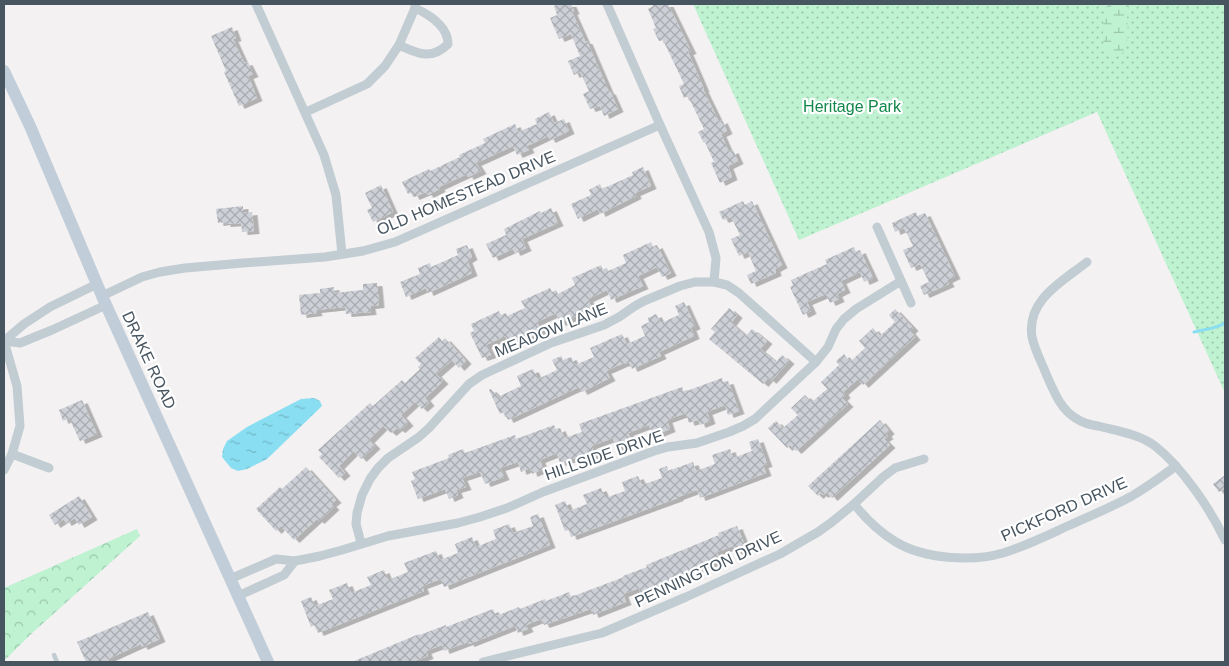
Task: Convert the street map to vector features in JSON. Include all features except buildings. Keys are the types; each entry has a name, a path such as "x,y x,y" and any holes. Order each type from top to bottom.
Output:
{"street":[{"path":"256,4 324,154 336,195 342,254"},
{"path":"607,4 709,232 716,258 714,282"},
{"path":"306,112 367,84 386,66 399,45 415,6 441,26 446,31 448,38 448,44 441,51 432,54 418,53 399,45"},
{"name":"DRAKE ROAD","path":"4,71 30,126 102,295 268,662"},
{"name":"OLD HOMESTEAD DRIVE","path":"4,341 20,343 52,330 102,295 142,277 160,272 195,267 325,257 363,251 395,242 660,125"},
{"path":"876,227 911,303"},
{"path":"1087,262 1047,293 1039,303 1031,330 1036,351 1059,401 1078,420 1140,438 1154,446 1176,466 1207,507 1225,540"},
{"name":"HILLSIDE DRIVE","path":"230,579 276,559 295,561 342,550 388,536 480,517 654,451 697,442 730,432 754,419 816,362 828,347 836,329 844,319 901,280"},
{"name":"MEADOW LANE","path":"361,544 356,524 357,513 362,495 370,479 388,458 430,428 469,384 488,372 551,343 620,318 644,300 695,282 714,282 727,285 739,293 816,362"},
{"name":"OLD HOMESTEAD DRIVE","path":"4,341 24,324 50,307 102,295"},
{"path":"4,341 17,386 20,426 12,454 4,470"},
{"path":"12,454 49,468"},
{"name":"PENNINGTON DRIVE","path":"483,662 602,633 780,554 818,532 895,468 924,459"},
{"name":"PICKFORD DRIVE","path":"854,504 874,527 906,548 944,557 967,558 988,556 1002,553 1041,538 1118,503 1176,466"},
{"path":"238,596 284,575 295,561"}],"lane":[{"path":"54,655 57,662"}],"green space":[{"name":"Heritage Park","path":"693,4 1225,4 1225,393 1097,112 799,240"},
{"path":"1108,4 1129,4 1127,14 1128,36 1124,52 1113,59 1105,52 1103,40 1103,28"},
{"path":"137,529 140,536 30,635 4,661 4,588"}],"water":[{"path":"314,398 320,401 322,406 267,459 247,469 238,471 231,468 222,457 227,441 247,427 301,399"}],"waterway":[{"path":"1194,332 1214,328 1225,323"}]}
